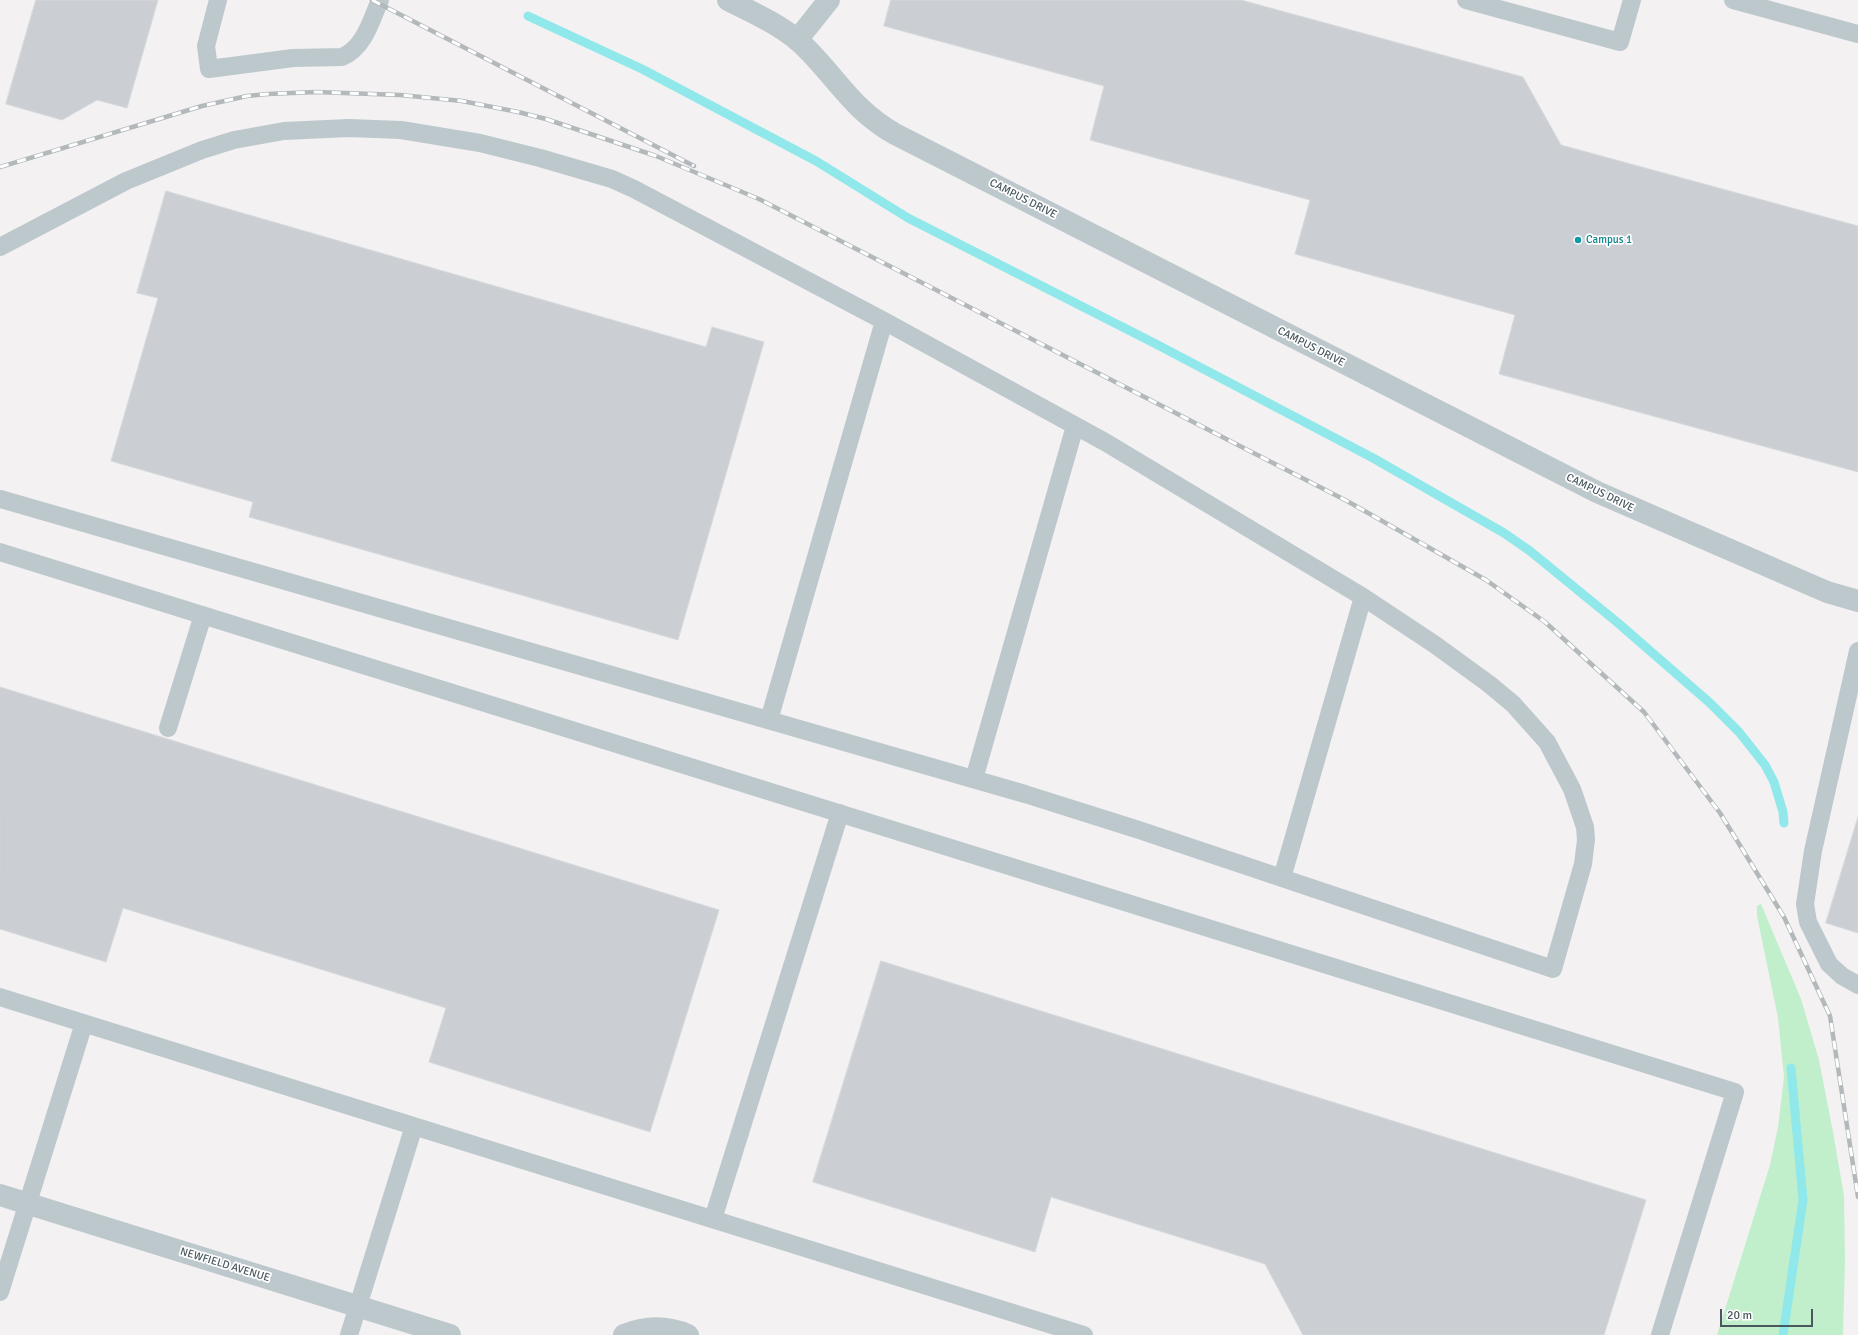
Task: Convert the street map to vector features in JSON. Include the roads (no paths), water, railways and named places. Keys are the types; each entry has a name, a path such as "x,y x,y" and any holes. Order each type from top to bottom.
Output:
{"street":[{"name":"CAMPUS DRIVE","path":"728,0 777,25 797,40 856,106 880,126 895,134 1597,492 1827,592 1858,601"},
{"path":"797,40 828,0"},
{"name":"NEWFIELD AVENUE","path":"0,1195 450,1335"},
{"path":"624,1335 651,1328 671,1329 688,1335"}],"lane":[{"path":"218,0 206,46 209,69 267,60 332,58 349,54 361,42 380,0"},
{"path":"1466,0 1620,42 1632,0"},
{"path":"1732,0 1858,34"},
{"path":"0,247 126,181 202,150 234,140 284,130 349,128 401,130 508,149 612,180 660,201 812,284 884,321 1129,456 1363,597 1434,644 1489,684 1513,704 1532,723 1547,742 1560,764 1582,812 1586,840 1583,864 1553,969 1082,811 0,500"},
{"path":"769,720 884,321"},
{"path":"974,779 1075,426"},
{"path":"0,552 1736,1092 1660,1335"},
{"path":"1282,878 1363,597"},
{"path":"168,728 203,615"},
{"path":"1857,660 1813,851 1805,904 1808,922 1829,964 1842,976 1858,985"},
{"path":"714,1219 840,814"},
{"path":"0,997 1084,1335"},
{"path":"0,1292 84,1023"},
{"path":"349,1335 414,1126"}],"waterway":[{"path":"528,16 642,69 816,161 908,218 1154,343 1373,458 1504,533 1530,551 1618,623 1710,703 1739,732 1765,765 1774,782 1783,812 1784,823"},
{"path":"1783,1335 1803,1200 1791,1068"}],"railway":[{"path":"372,0 694,166"},
{"path":"0,167 202,106 247,96 316,92 400,95 462,101 518,112 546,119 656,156 759,199 1347,501 1486,580 1545,622 1644,712 1720,813 1784,917 1830,1016 1858,1197"}],"place":[{"name":"Campus 1","path":"1578,240"}]}
